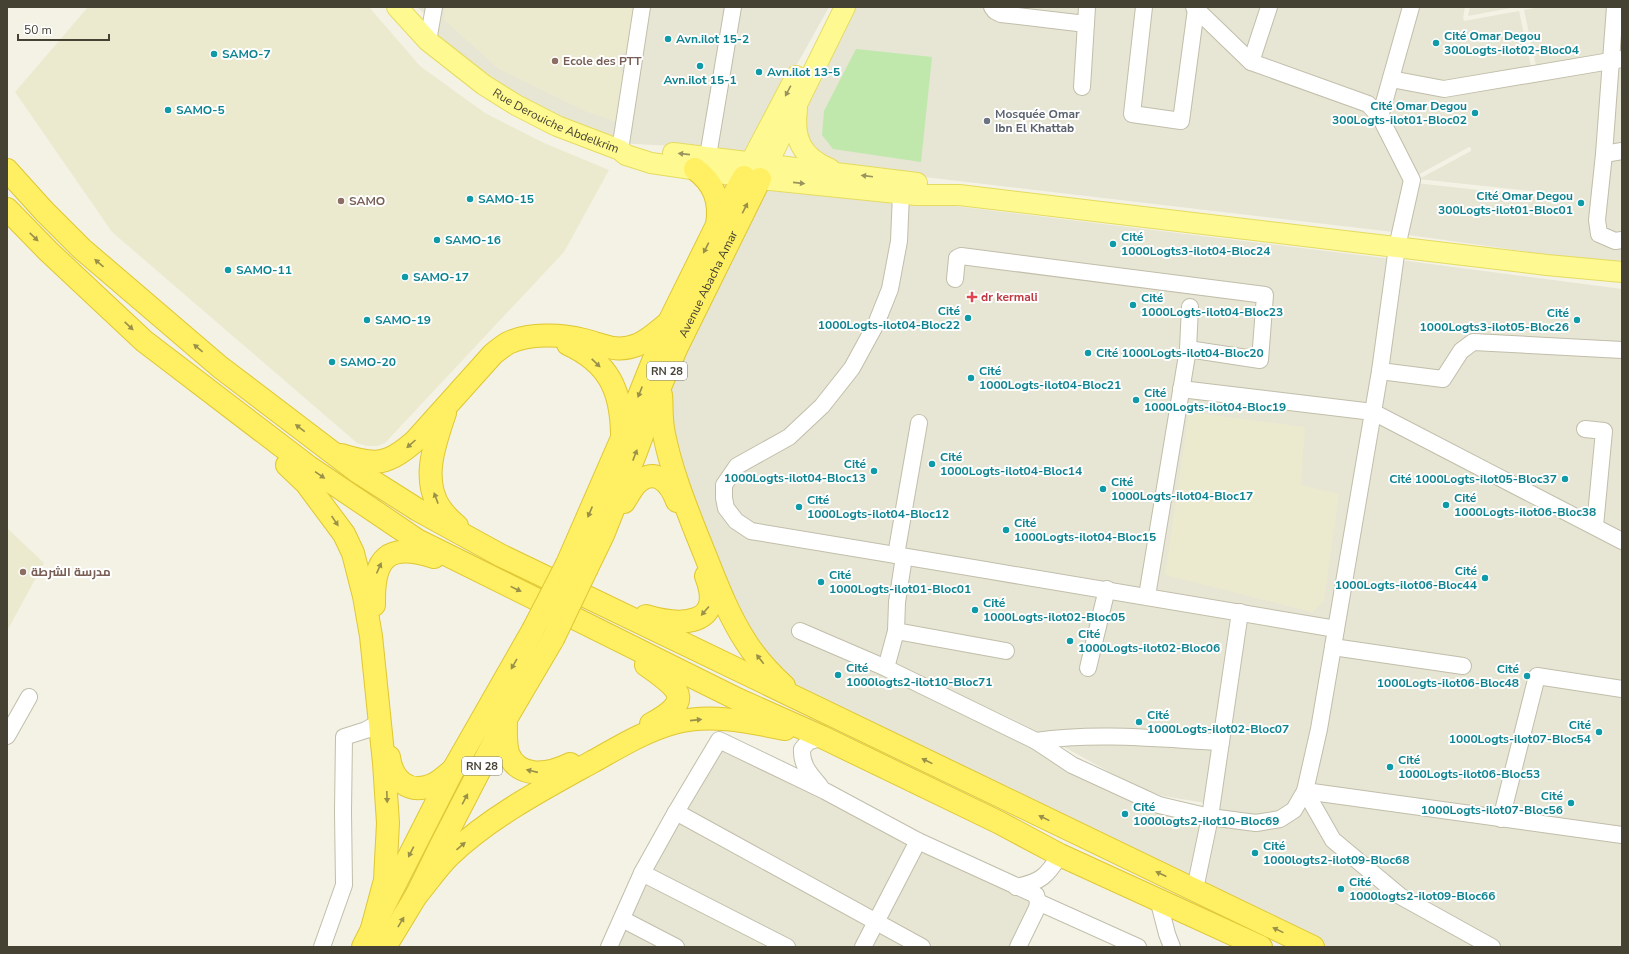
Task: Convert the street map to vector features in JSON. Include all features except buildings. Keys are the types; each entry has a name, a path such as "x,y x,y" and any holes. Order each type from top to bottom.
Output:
{"highway":[{"path":"701,163 716,193 719,203 717,225"},
{"path":"7,170 44,211 82,249 220,367 358,472 418,510 500,555 1313,947"},
{"path":"373,942 452,770 533,630 577,566 622,438 668,324 717,225 755,170"},
{"name":"Avenue Abacha Amar","path":"577,566 603,535 660,387 714,271 755,170"},
{"path":"7,209 48,251 144,341 244,419 309,467 417,540 737,699 822,737 998,822 1060,855 1261,947"},
{"path":"331,452 361,462 375,463 389,459 402,452 415,441 493,354 508,343 525,337 551,336 584,340 610,348 622,348 646,341 668,324"},
{"path":"551,336 582,350 594,360 607,375 613,384 618,397 622,438"},
{"path":"660,387 664,432 679,487 728,608 746,642 765,666 796,698"},
{"path":"447,405 432,454 430,474 432,487 440,508 469,538"},
{"path":"244,419 306,483 344,534 353,553 364,596 371,636 387,792 385,880 373,942"},
{"path":"603,535 634,486 643,479 652,476 661,479 670,485 676,497 710,587 711,597 710,607 701,617 692,621 682,622 661,620 603,604"},
{"path":"452,770 440,780 425,787 407,786 399,781 394,774 390,764 388,749 375,614 375,579 382,561 390,555 406,551 422,553 486,574"},
{"name":"RN 28","path":"373,942 416,896 506,719 553,639 577,566"},
{"path":"506,719 506,741 508,753 512,761 519,767 529,771 544,773 557,770 603,749 660,719 673,710 678,701 677,691 668,680 586,624"},
{"path":"416,896 448,857 495,820 542,790 649,732 675,722 699,719 728,719 822,737"}],"main road":[{"name":"Rue Derouiche Abdelkrim","path":"397,7 428,41 484,85 516,105 557,126 620,150 626,155 638,160 701,163 755,170"},
{"path":"755,170 833,7"},
{"name":"Avenue Abacha Amar","path":"755,170 797,104 845,7"},
{"path":"797,104 795,122 797,135 802,149 811,159 839,173"},
{"path":"755,170 839,173 900,187 930,196 959,195 1547,266 1622,272"},
{"path":"755,170 900,187"}],"street":[{"path":"428,41 434,7"},
{"path":"620,150 642,7"},
{"path":"701,163 733,7"},
{"path":"992,7 1001,14 1086,24"},
{"path":"1082,86 1087,7"},
{"path":"1144,7 1132,114 1181,121 1195,8"},
{"path":"1251,62 1268,7"},
{"path":"1380,118 1411,7"},
{"path":"1615,7 1616,60 1597,220 1599,234 1615,241 1622,240"},
{"path":"800,630 886,668 1036,741 1072,765 1159,805 1210,817 1256,822 1280,819 1294,810 1305,791 1319,729 1380,371 1397,247 1412,180 1380,118 1368,104 1251,62 1195,8"},
{"path":"1391,79 1444,89 1616,60"},
{"path":"1604,154 1622,151"},
{"path":"900,187 899,240 890,289 876,324 852,368 822,406 789,437 737,466 724,485 726,508 736,521 752,531 1107,589 1336,629"},
{"path":"955,279 958,258 961,256 1265,295 1260,360 1188,349"},
{"path":"1147,596 1188,349 1190,307"},
{"path":"1380,371 1443,379 1461,351 1473,342 1622,350"},
{"path":"1181,389 1373,412 1622,541"},
{"path":"886,668 896,631 900,556 918,423"},
{"path":"1585,429 1604,431 1595,526"},
{"path":"1088,668 1107,589"},
{"path":"1195,890 1210,817 1240,612"},
{"path":"896,631 1006,651"},
{"path":"1333,647 1463,666"},
{"path":"1500,818 1537,676 1622,689"},
{"path":"7,736 29,697"},
{"path":"322,947 344,886 344,737 366,730 380,722"},
{"path":"822,737 808,742 802,749 802,755 806,770 825,791"},
{"path":"1036,741 1076,737 1123,737 1221,742"},
{"path":"610,947 642,873 719,740 825,791 918,841 1036,895 1038,902 1037,908 1018,947"},
{"path":"1305,791 1622,836"},
{"path":"1305,791 1333,840 1400,896 1492,947"},
{"path":"676,812 922,947"},
{"path":"863,947 918,841"},
{"path":"1016,887 1034,884 1050,870 1060,855"},
{"path":"642,873 787,947"},
{"path":"1158,899 1172,947"},
{"path":"1038,902 1138,947"},
{"path":"622,919 676,947"}],"shaded area":[{"name":"SAMO","path":"88,7 369,7 420,66 485,113 544,143 609,170 564,252 385,443 377,446 367,446 357,443 112,232 15,92"},
{"path":"417,7 829,7 748,152 712,148 616,143 521,101 432,37 435,23"},
{"name":"Ecole des PTT","path":"445,7 634,7 627,52 622,52 620,70 625,73 616,122 587,112 499,69 444,20"},
{"path":"852,7 988,7 1082,27 1091,7 1140,7 1129,115 1182,124 1198,16 1248,63 1366,106 1408,180 1402,233 840,167 815,155 801,121 822,69"},
{"path":"998,7 1083,7 1082,20"},
{"path":"1148,7 1189,7 1178,117 1136,111"},
{"path":"1199,7 1265,7 1250,55"},
{"path":"1272,7 1407,7 1379,110 1255,60"},
{"path":"1414,7 1465,7 1463,18 1464,21 1519,11 1532,71 1445,86 1396,76"},
{"path":"1470,7 1516,7 1468,16"},
{"path":"1540,7 1616,7 1611,57 1537,70 1524,10"},
{"path":"1622,24 1622,236 1602,231"},
{"path":"1610,64 1594,220 1622,243 1622,263 1586,260 1409,235 1415,183 1541,197 1544,195 1541,192 1419,179 1471,151 1471,148 1469,147 1414,177 1384,117 1394,84 1442,93"},
{"path":"763,185 897,199 895,240 887,288 873,324 848,367 820,403 787,434 735,463 720,484 720,500 723,511 733,524 751,535 753,528 738,519 730,507 727,498 727,486 739,469 791,440 825,408 855,369 880,325 894,290 903,241 905,200 1392,259 1370,408 1358,406 1357,414 1369,415 1333,625 1327,624 1326,631 1332,633 1316,727 1301,790 1292,808 1279,815 1269,817 1282,822 1297,812 1305,798 1331,843 1399,899 1485,947 1326,947 1199,885 1213,821 1256,826 1258,819 1214,814 1243,619 1230,617 1205,803 1163,796 1133,785 1015,720 885,660 883,664 800,627 796,630 799,634 883,671 1035,745 1071,768 1119,791 1157,808 1206,820 1193,882 1112,845 793,690 779,677 748,640 730,605 706,547 672,455 667,431 664,393 706,300"},
{"path":"1400,260 1622,289 1622,346 1472,339 1441,375 1384,368"},
{"path":"1474,346 1622,353 1622,537 1598,524 1600,434 1592,521 1377,410 1383,375 1443,382"},
{"path":"1189,412 1305,427 1301,485 1339,494 1324,601 1312,612 1165,575"},
{"path":"1376,417 1622,545 1622,685 1536,672 1497,815 1309,788 1337,644"},
{"name":"مدرسة الشرطة","path":"7,528 44,563 7,631"},
{"path":"1539,680 1622,692 1622,832 1505,816"},
{"path":"720,744 913,842 875,917 681,811"},
{"path":"1312,796 1622,839 1622,947 1499,947 1403,893 1336,838"},
{"path":"677,817 872,923 859,947 794,947 647,872"},
{"path":"919,845 1036,902 1014,947 929,947 881,920"},
{"path":"644,878 779,947 613,947"},
{"path":"878,927 914,947 867,947"}],"green space":[{"path":"856,49 932,57 921,162 833,149 822,135 824,111"}],"place":[{"name":"Avn.ilot 15-2","path":"668,39"},
{"name":"Cité Omar Degou 300Logts-ilot02-Bloc04","path":"1436,43"},
{"name":"SAMO-7","path":"214,54"},
{"name":"Ecole des PTT","path":"555,61"},
{"name":"Avn.ilot 15-1","path":"700,66"},
{"name":"Avn.ilot 13-5","path":"759,72"},
{"name":"SAMO-5","path":"168,110"},
{"name":"Cité Omar Degou 300Logts-ilot01-Bloc02","path":"1475,113"},
{"name":"Mosquée Omar Ibn El Khattab","path":"987,121"},
{"name":"SAMO-15","path":"470,199"},
{"name":"SAMO","path":"341,201"},
{"name":"Cité Omar Degou 300Logts-ilot01-Bloc01","path":"1581,203"},
{"name":"SAMO-16","path":"437,240"},
{"name":"Cité 1000Logts3-ilot04-Bloc24","path":"1113,244"},
{"name":"SAMO-11","path":"228,270"},
{"name":"SAMO-17","path":"405,277"},
{"name":"dr kermali","path":"972,297"},
{"name":"Cité 1000Logts-ilot04-Bloc23","path":"1133,305"},
{"name":"Cité 1000Logts-ilot04-Bloc22","path":"968,318"},
{"name":"SAMO-19","path":"367,320"},
{"name":"Cité 1000Logts3-ilot05-Bloc26","path":"1577,320"},
{"name":"Cité 1000Logts-ilot04-Bloc20","path":"1088,353"},
{"name":"SAMO-20","path":"332,362"},
{"name":"Cité 1000Logts-ilot04-Bloc21","path":"971,378"},
{"name":"Cité 1000Logts-ilot04-Bloc19","path":"1136,400"},
{"name":"Cité 1000Logts-ilot04-Bloc14","path":"932,464"},
{"name":"Cité 1000Logts-ilot04-Bloc13","path":"874,471"},
{"name":"Cité 1000Logts-ilot05-Bloc37","path":"1565,479"},
{"name":"Cité 1000Logts-ilot04-Bloc17","path":"1103,489"},
{"name":"Cité 1000Logts-ilot06-Bloc38","path":"1446,505"},
{"name":"Cité 1000Logts-ilot04-Bloc12","path":"799,507"},
{"name":"Cité 1000Logts-ilot04-Bloc15","path":"1006,530"},
{"name":"مدرسة الشرطة","path":"23,572"},
{"name":"Cité 1000Logts-ilot06-Bloc44","path":"1485,578"},
{"name":"Cité 1000Logts-ilot01-Bloc01","path":"821,582"},
{"name":"Cité 1000Logts-ilot02-Bloc05","path":"975,610"},
{"name":"Cité 1000Logts-ilot02-Bloc06","path":"1070,641"},
{"name":"Cité 1000logts2-ilot10-Bloc71","path":"838,675"},
{"name":"Cité 1000Logts-ilot06-Bloc48","path":"1527,676"},
{"name":"Cité 1000Logts-ilot02-Bloc07","path":"1139,722"},
{"name":"Cité 1000Logts-ilot07-Bloc54","path":"1599,732"},
{"name":"Cité 1000Logts-ilot06-Bloc53","path":"1390,767"},
{"name":"Cité 1000Logts-ilot07-Bloc56","path":"1571,803"},
{"name":"Cité 1000logts2-ilot10-Bloc69","path":"1125,814"},
{"name":"Cité 1000logts2-ilot09-Bloc68","path":"1255,853"},
{"name":"Cité 1000logts2-ilot09-Bloc66","path":"1341,889"}]}
